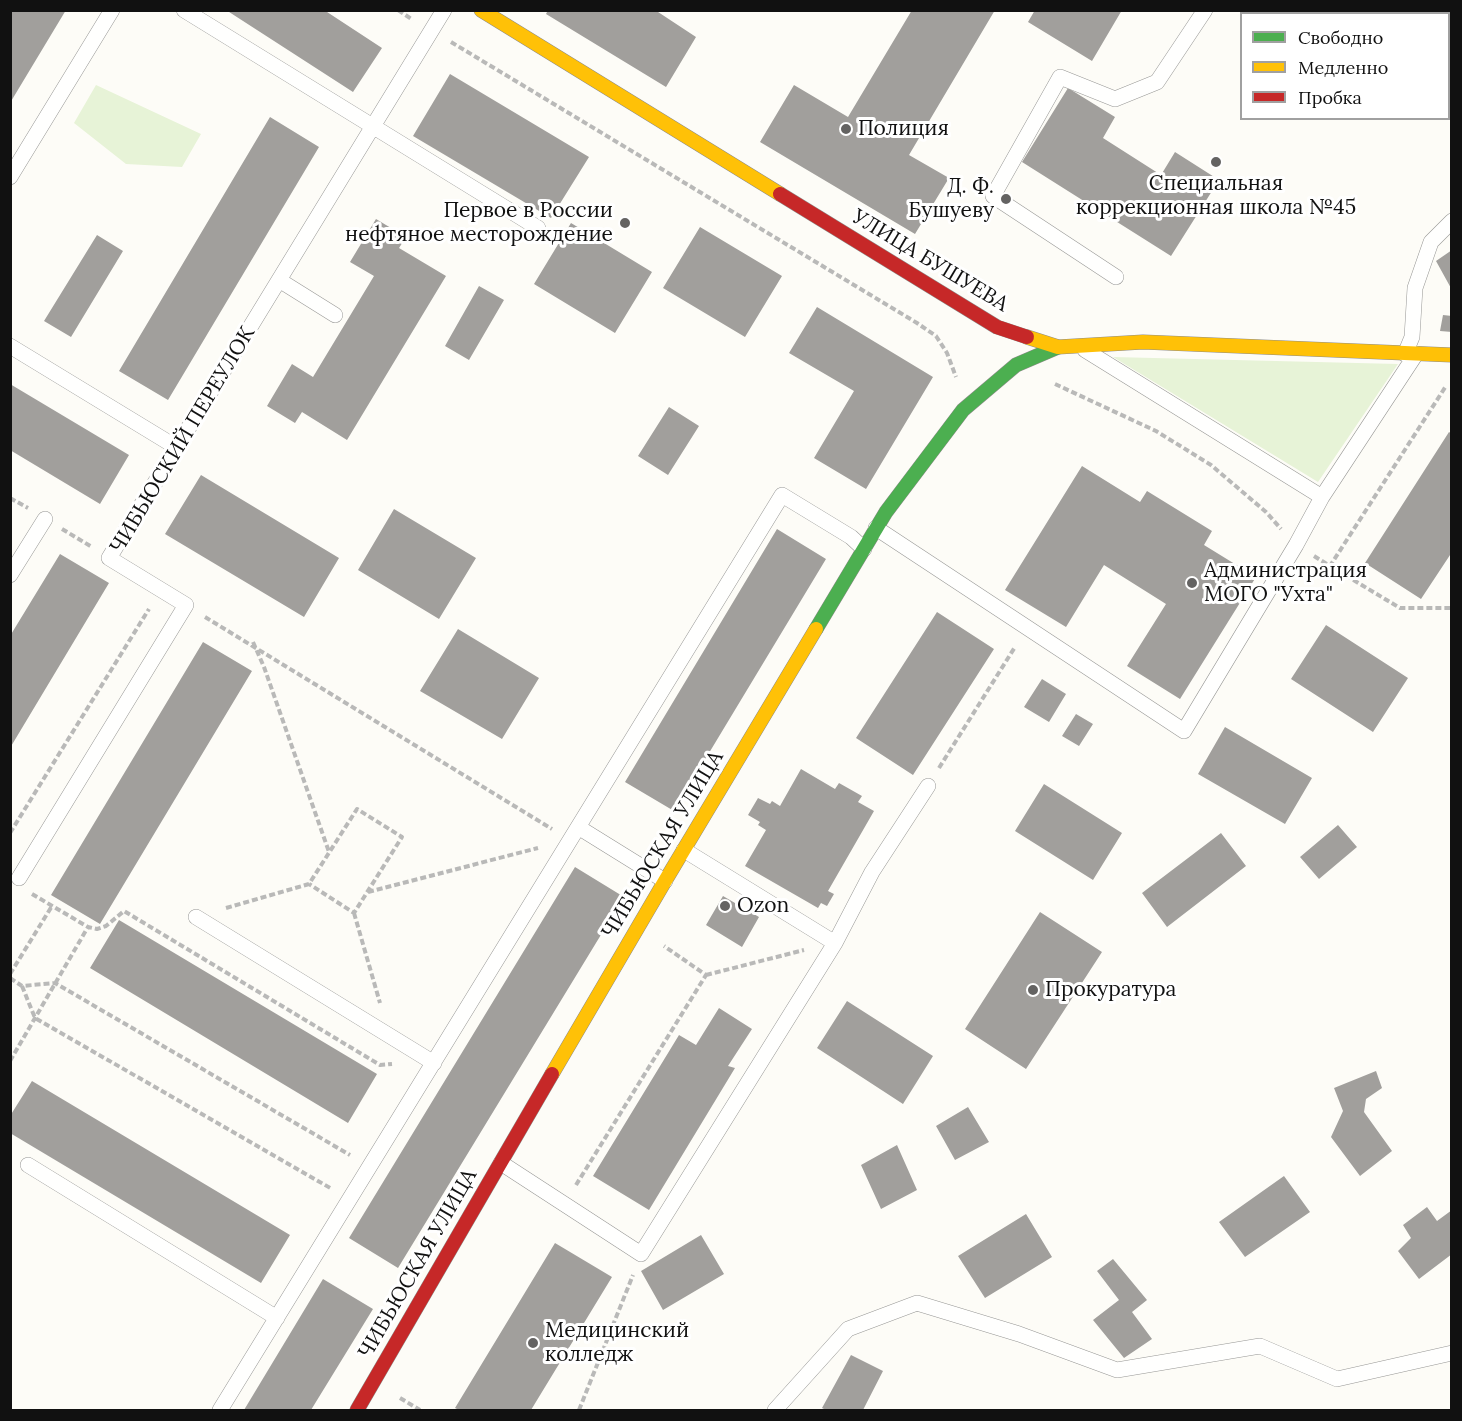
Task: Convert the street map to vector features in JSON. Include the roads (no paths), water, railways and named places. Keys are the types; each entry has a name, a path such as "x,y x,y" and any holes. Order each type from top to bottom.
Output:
{"street":[{"name":"УЛИЦА БУШУЕВА","path":"481,10 997,327 1058,347 1143,342 1452,355"},
{"name":"ЧИБЬЮСКАЯ УЛИЦА","path":"357,1410 501,1163 659,877 684,850 886,512 963,410 1016,364 1058,347"}],"lane":[{"path":"10,177 112,10"},
{"path":"184,10 538,228"},
{"name":"ЧИБЬЮСКИЙ ПЕРЕУЛОК","path":"23,884 186,605 109,558 444,10"},
{"path":"1116,277 993,196 1060,77 1115,99 1156,82 1205,10"},
{"path":"876,528 1184,731 1296,545 1322,497 1411,354 1415,288 1431,242 1452,222"},
{"path":"279,280 335,315"},
{"path":"10,346 176,447"},
{"path":"1077,346 1322,497"},
{"path":"220,1410 782,495 851,537 864,549"},
{"path":"10,575 45,519"},
{"path":"501,1163 641,1254 835,943 872,872 928,786"},
{"path":"578,827 659,877"},
{"path":"684,850 835,943"},
{"path":"196,917 434,1063"},
{"path":"28,1166 277,1318"},
{"path":"775,1410 848,1329 916,1303 1019,1334 1117,1370 1260,1346 1337,1379 1452,1353"}],"place":[{"name":"Полиция","path":"846,129"},
{"name":"Специальная коррекционная школа №45","path":"1216,162"},
{"name":"Д. Ф. Бушуеву","path":"1006,199"},
{"name":"Первое в России нефтяное месторождение","path":"625,223"},
{"name":"Администрация МОГО \"Ухта\"","path":"1192,583"},
{"name":"Ozon","path":"725,906"},
{"name":"Прокуратура","path":"1033,990"},
{"name":"Медицинский колледж","path":"533,1343"}]}
